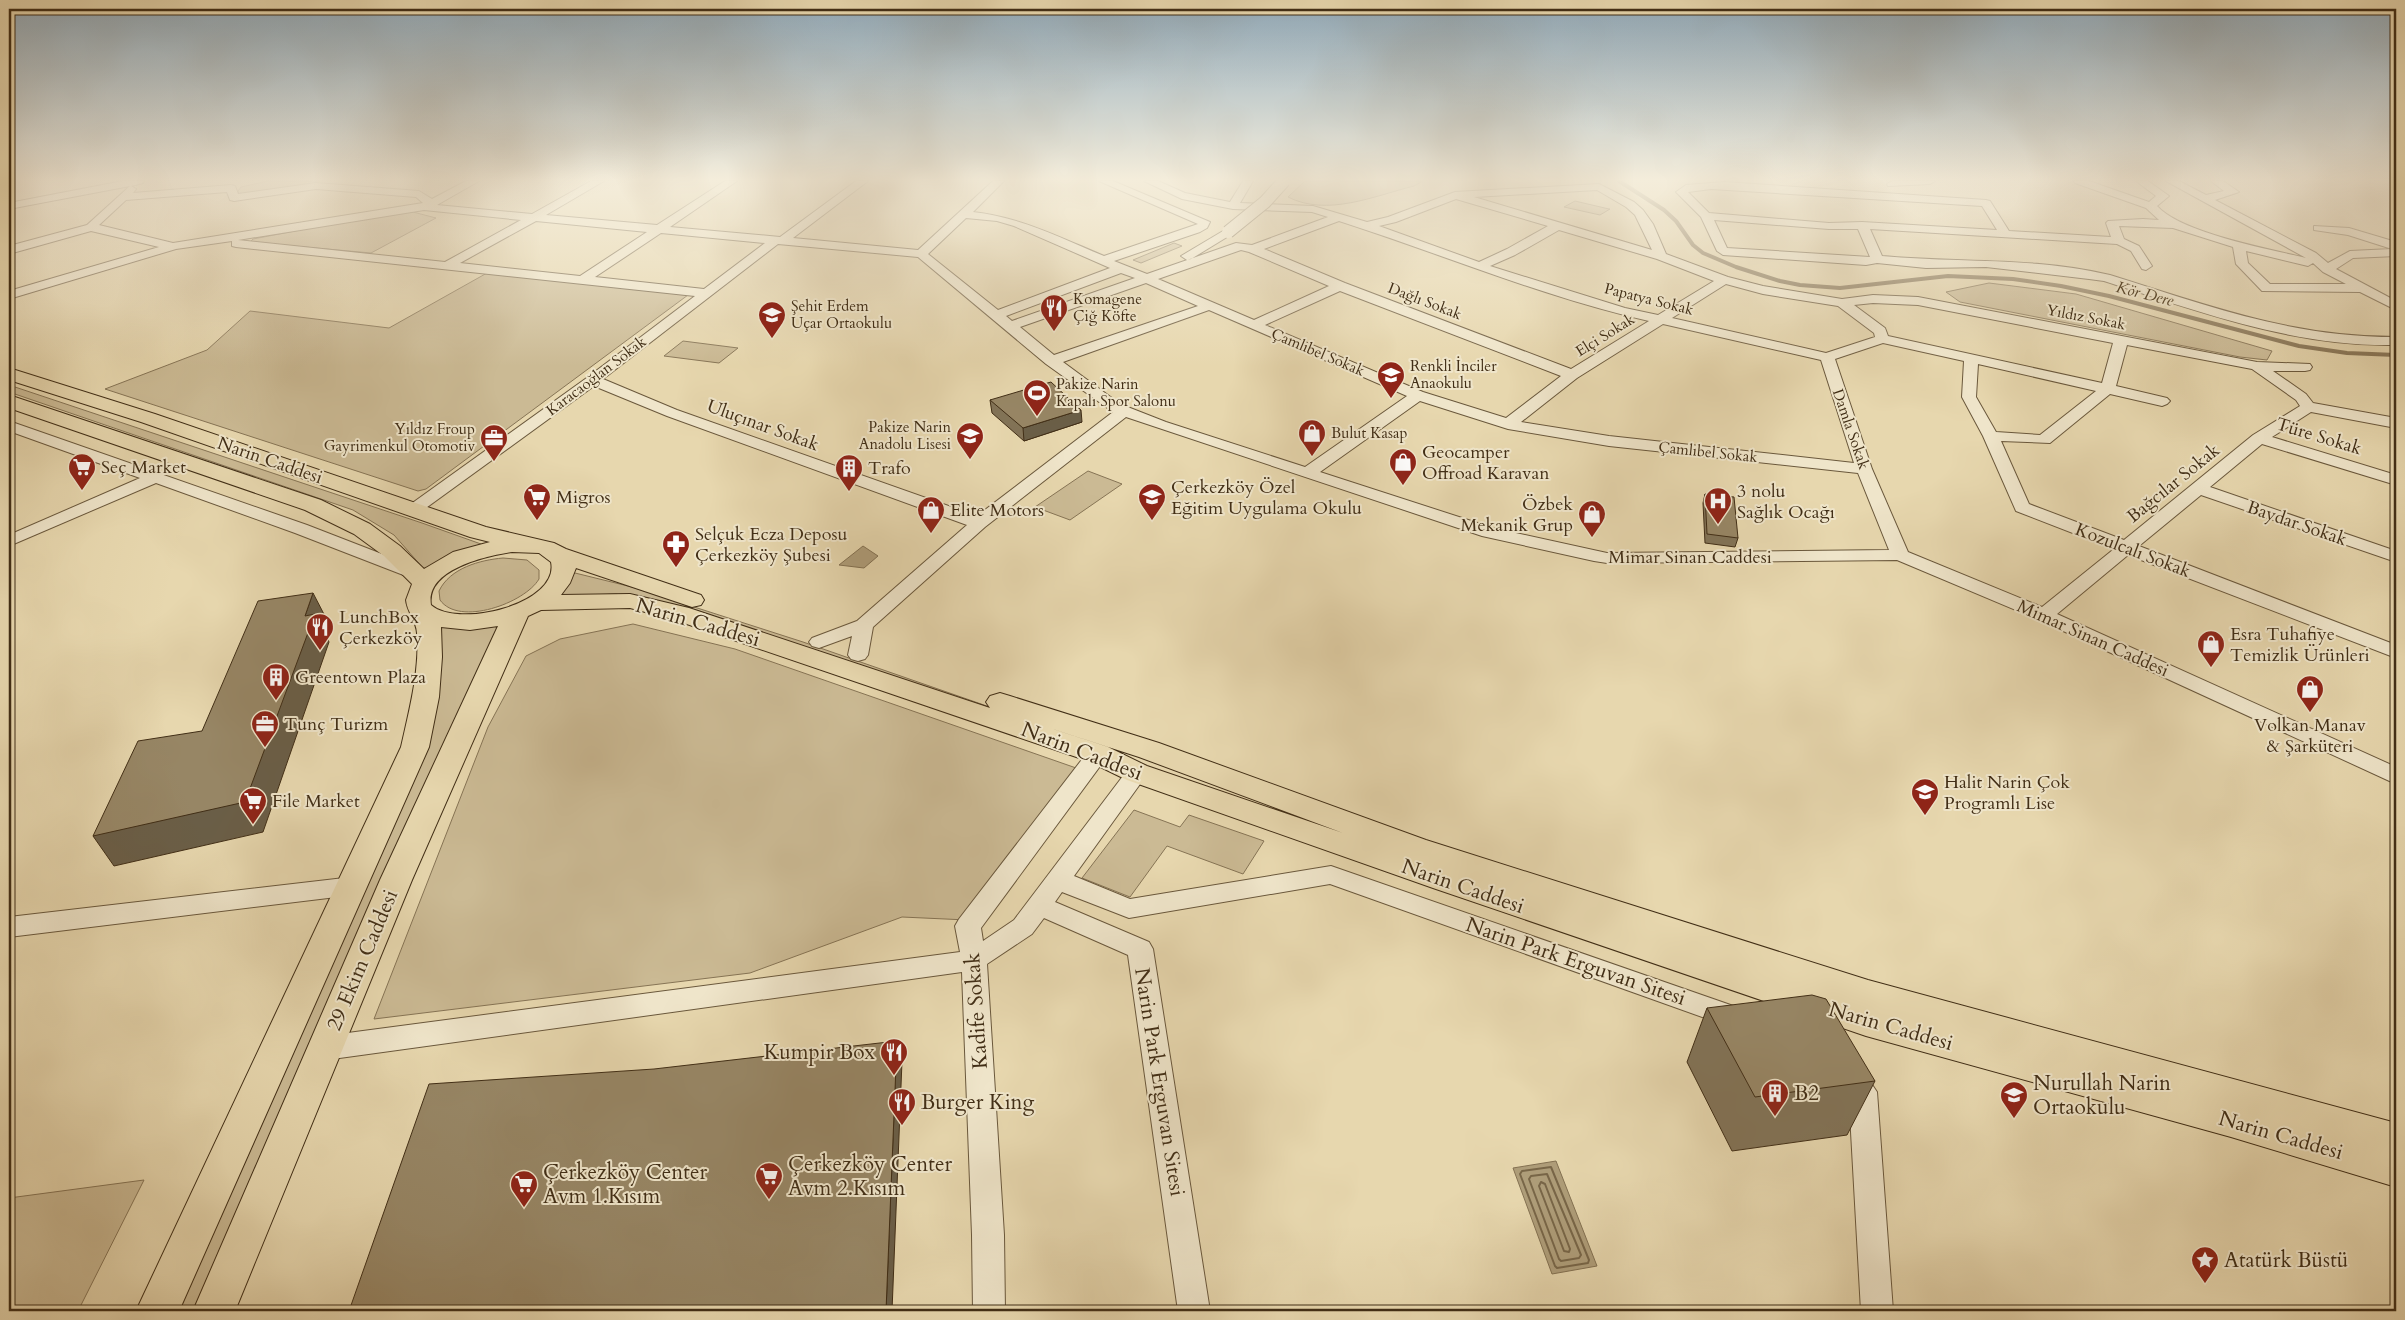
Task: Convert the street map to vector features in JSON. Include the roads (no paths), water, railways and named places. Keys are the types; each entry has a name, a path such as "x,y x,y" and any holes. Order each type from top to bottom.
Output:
{"main road":[{"name":"Narin Caddesi","path":"9,374 148,418 478,532 531,545 598,570 819,642 861,640 1149,750 1415,848 1868,994 2396,1140"},
{"name":"Narin Caddesi","path":"9,401 313,505 362,529 392,551 418,577"},
{"path":"418,577 471,553 512,545 531,545"},
{"path":"425,613 437,619 468,622 496,618 526,607 551,592 560,581 565,571 563,561 557,554"},
{"name":"29 Ekim Caddesi","path":"157,1311 353,886 415,746 425,697 430,632 425,613 419,604 418,577"},
{"name":"Narin Caddesi","path":"526,607 630,601 680,613 1098,754 1137,773 1894,1036 2222,1117 2396,1169"},
{"name":"29 Ekim Caddesi","path":"214,1311 396,880 526,607"}],"street":[{"path":"9,250 35,243"},
{"path":"159,243 174,246"},
{"path":"9,295 174,246 196,243"},
{"path":"237,243 706,293"},
{"path":"448,265 489,243"},
{"path":"582,280 640,243"},
{"name":"Karacaoğlan Sokak","path":"413,509 593,380 706,293 777,243"},
{"path":"799,243 921,254 933,243"},
{"name":"Çamlıbel Sokak","path":"1060,243 1418,395 1508,424 1609,441 1864,469"},
{"path":"1101,261 1157,243"},
{"path":"1011,326 1117,289 1193,253 1207,243"},
{"path":"1142,278 1263,243"},
{"name":"Papatya Sokak","path":"1413,243 1479,266 1622,311 1827,357"},
{"path":"1479,266 1528,243"},
{"path":"1615,243 1661,256 1724,280 1764,290 1842,302 1880,331 1882,339"},
{"path":"1655,243 1661,256"},
{"path":"1719,243 1723,251 1866,261 1877,259 1926,264 1986,263 2106,278 2262,328 2340,339 2396,341"},
{"path":"1870,243 1877,259"},
{"path":"1975,243 1986,263"},
{"path":"2123,243 2135,248 2146,266"},
{"path":"2234,243 2323,267 2396,306"},
{"path":"2288,243 2312,256 2323,267"},
{"path":"2239,244 2242,264 2250,278 2267,288 2362,288"},
{"name":"Dağlı Sokak","path":"1247,248 1340,286 1572,375"},
{"path":"2323,267 2350,255 2396,252"},
{"name":"Mimar Sinan Caddesi","path":"921,254 1052,361 1115,406 1161,425 1488,532 1607,558 1900,555 2044,615 2396,776"},
{"path":"996,315 1119,268"},
{"name":"Elçi Sokak","path":"1508,424 1572,375 1724,280"},
{"path":"1254,325 1340,286"},
{"name":"Yıldız Sokak","path":"1842,302 1873,299 1918,300 2256,366 2301,397 2308,407"},
{"path":"1052,361 1209,306"},
{"path":"1827,357 1882,339 1971,357 2162,401"},
{"path":"1991,436 2044,440 2108,388 2121,340"},
{"name":"Damla Sokak","path":"1827,357 1864,469 1900,555"},
{"name":"Kozulcalı Sokak","path":"1971,357 1968,397 1991,436 2022,507 2396,652"},
{"path":"2256,366 2305,367"},
{"name":"Uluçınar Sokak","path":"593,380 678,416 979,523"},
{"path":"1309,472 1418,395"},
{"path":"2308,407 2396,423"},
{"name":"Bağcılar Sokak","path":"2044,615 2259,438 2308,407"},
{"path":"861,640 979,523 1082,441 1125,410"},
{"path":"9,426 418,577"},
{"name":"Türe Sokak","path":"2259,438 2396,480"},
{"path":"9,542 154,478"},
{"name":"Baydar Sokak","path":"2198,488 2396,557"},
{"name":"Kadife Sokak","path":"990,1311 974,960 968,926 1098,754"},
{"path":"325,1048 974,960 1023,927 1045,907 1058,880 1137,773"},
{"name":"Narin Park Erguvan Sitesi","path":"1058,880 1129,908 1331,874 1757,1025"},
{"path":"9,927 353,886"},
{"name":"Narin Park Erguvan Sitesi","path":"1045,907 1140,949 1194,1311"},
{"path":"1840,1064 1863,1092 1878,1311"}],"water":[{"path":"863,546 878,556 864,568 839,565"},
{"path":"1556,1161 1597,1266 1552,1274 1513,1168"}],"waterway":[{"name":"Kör Dere","path":"1691,243 1703,253 1736,267 1780,281 1800,285 1840,288 1948,276 2013,279 2109,296 2299,346 2347,353 2396,355"}],"place":[{"name":"Komagene Çiğ Köfte","path":"1054,332"},
{"name":"Şehit Erdem Uçar Ortaokulu","path":"772,339"},
{"name":"Renkli İnciler Anaokulu","path":"1391,399"},
{"name":"Pakize Narin Kapalı Spor Salonu","path":"1037,417"},
{"name":"Bulut Kasap","path":"1312,457"},
{"name":"Pakize Narin Anadolu Lisesi","path":"970,460"},
{"name":"Yıldız Froup Gayrimenkul Otomotiv","path":"494,462"},
{"name":"Geocamper Offroad Karavan","path":"1403,486"},
{"name":"Seç Market","path":"82,491"},
{"name":"Trafo","path":"849,492"},
{"name":"Migros","path":"537,521"},
{"name":"Çerkezköy Özel Eğitim Uygulama Okulu","path":"1152,521"},
{"name":"3 nolu Sağlık Ocağı","path":"1718,525"},
{"name":"Elite Motors","path":"931,534"},
{"name":"Özbek Mekanik Grup","path":"1592,538"},
{"name":"Selçuk Ecza Deposu Çerkezköy Şubesi","path":"676,568"},
{"name":"LunchBox Çerkezköy","path":"320,651"},
{"name":"Esra Tuhafiye Temizlik Ürünleri","path":"2211,668"},
{"name":"Greentown Plaza","path":"276,701"},
{"name":"Volkan Manav & Şarküteri","path":"2310,713"},
{"name":"Tunç Turizm","path":"265,748"},
{"name":"Halit Narin Çok Programlı Lise","path":"1925,816"},
{"name":"File Market","path":"253,825"},
{"name":"Kumpir Box","path":"894,1076"},
{"name":"B2","path":"1775,1117"},
{"name":"Nurullah Narin Ortaokulu","path":"2014,1119"},
{"name":"Burger King","path":"902,1126"},
{"name":"Çerkezköy Center Avm 2.Kısım","path":"769,1200"},
{"name":"Çerkezköy Center Avm 1.Kısım","path":"524,1208"},
{"name":"Atatürk Büstü","path":"2205,1284"}]}
